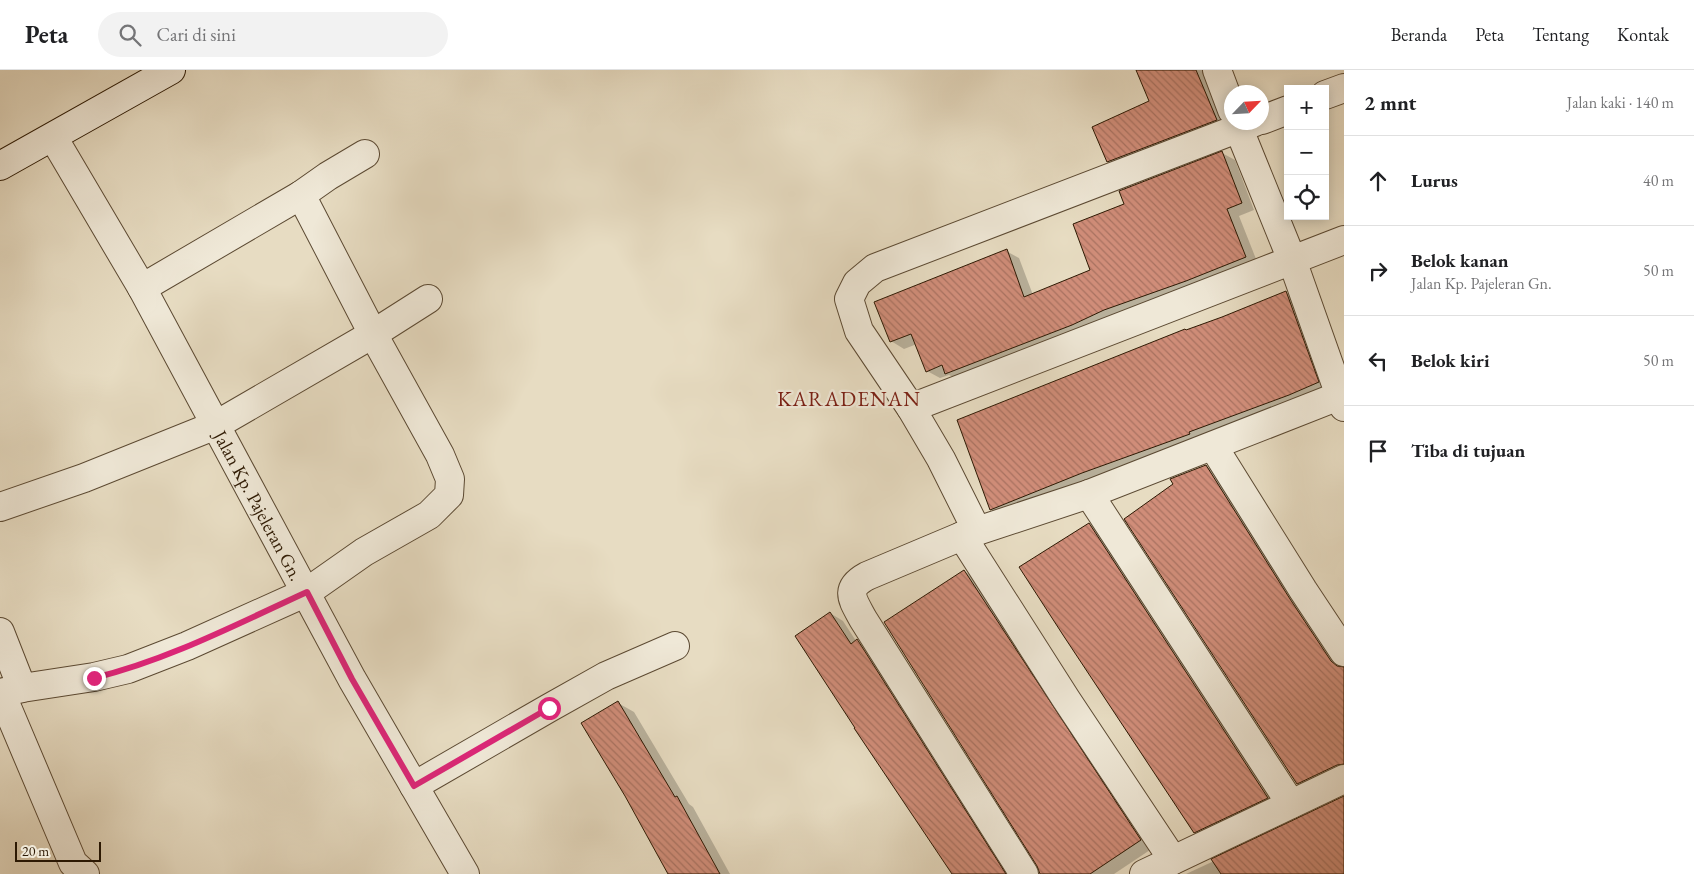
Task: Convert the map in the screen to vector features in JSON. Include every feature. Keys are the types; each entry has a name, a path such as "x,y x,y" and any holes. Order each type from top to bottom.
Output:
{"street":[{"path":"0,166 170,70"},
{"path":"1217,70 1225,85"},
{"path":"1329,94 1344,88"},
{"path":"1269,115 1284,111"},
{"path":"1173,860 1066,699 969,534 941,459 911,408 859,332 849,298 857,284 875,268 1224,129"},
{"path":"1024,874 864,619 852,596 852,589 854,584 866,576 969,534 1089,494 1342,399 1248,130"},
{"name":"Jalan Kp. Pajeleran Gn.","path":"54,137 142,288 307,592 352,679 465,874"},
{"path":"142,288 301,195 365,154"},
{"path":"8,691 94,678 128,669 187,646 307,592 364,552 429,515 449,496 450,479 440,455 373,334 301,195"},
{"path":"911,408 1344,240"},
{"path":"0,507 122,464 216,425 373,334 428,299"},
{"path":"1213,446 1344,652"},
{"path":"1089,494 1291,804"},
{"path":"0,632 8,691 73,863 85,874"},
{"path":"414,786 598,681 675,646"},
{"path":"1144,874 1344,779"}],"building":[{"path":"1136,70 1196,70 1217,120 1107,162 1092,127 1149,101"},
{"path":"1222,151 1242,203 1227,209 1246,257 1186,281 1104,310 1072,325 945,374 942,365 926,372 911,334 890,342 874,302 1007,249 1024,297 1090,270 1073,224 1124,204 1119,191"},
{"path":"1286,291 1319,382 1189,432 1190,434 1082,473 990,510 957,420"},
{"path":"1206,465 1331,661 1337,666 1344,667 1344,764 1337,765 1297,784 1124,519 1173,484 1170,479"},
{"path":"1089,523 1268,798 1194,833 1063,635 1019,567"},
{"path":"964,570 1141,840 1090,874 1040,874 1037,866 884,622"},
{"path":"830,612 851,644 857,639 1006,874 952,874 795,636"},
{"path":"618,701 675,797 677,796 720,874 668,874 625,796 581,723"},
{"path":"1344,796 1344,874 1221,874 1211,859"}],"district":[{"name":"KARADENAN","path":"849,398"}],"route":[{"path":"94,678 128,669 187,646 307,592 352,679 414,786 549,708"}]}
